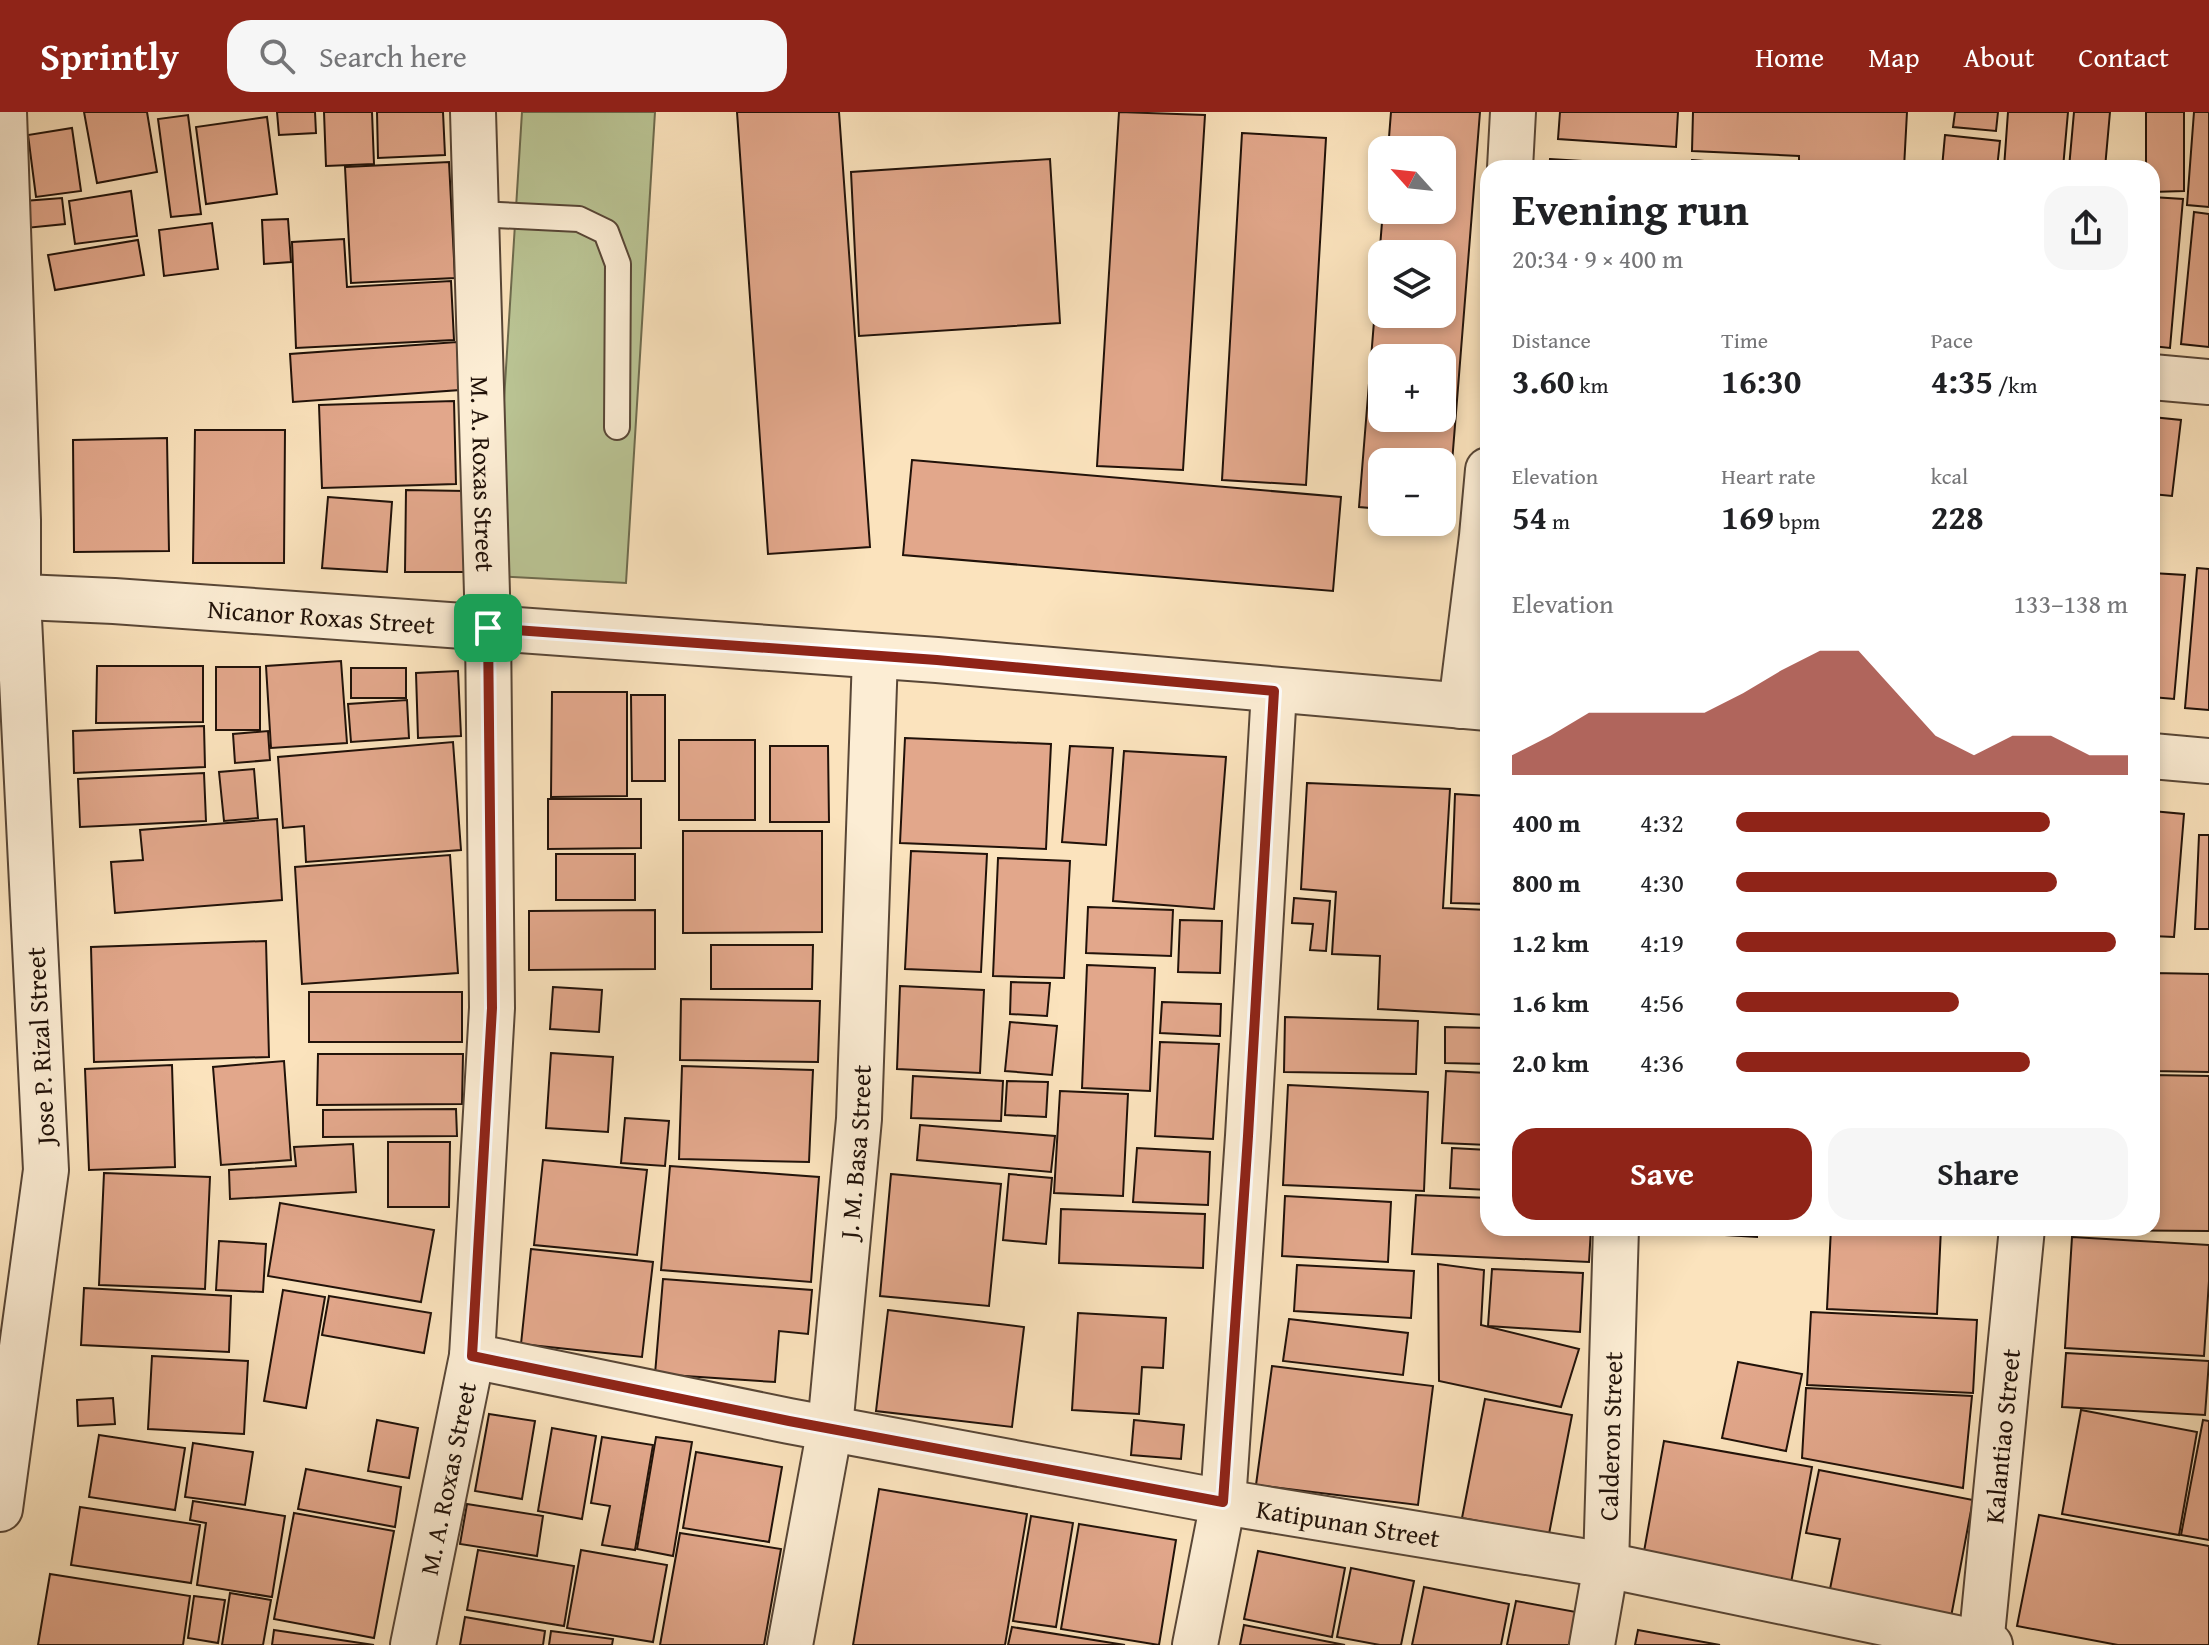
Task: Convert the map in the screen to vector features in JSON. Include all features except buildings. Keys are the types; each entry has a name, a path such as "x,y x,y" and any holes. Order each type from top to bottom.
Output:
{"street":[{"name":"Jose P. Rizal Street","path":"0,1509 46,1170 9,597 18,520 4,112"},
{"name":"M. A. Roxas Street","path":"413,1645 472,1356 492,1008 488,628 473,112"},
{"path":"1510,160 1513,112"},
{"path":"2160,378 2209,382"},
{"path":"1475,707 1480,585"},
{"name":"Nicanor Roxas Street","path":"9,597 114,601 875,656 1475,707"},
{"name":"J. M. Basa Street","path":"790,1645 830,1428 859,1119 875,656"},
{"path":"1195,1645 1223,1502 1274,691"},
{"path":"2160,757 2209,761"},
{"name":"Calderon Street","path":"1592,1645 1606,1565 1616,1236"},
{"name":"Kalantiao Street","path":"1984,1644 2021,1236"},
{"name":"Katipunan Street","path":"472,1356 789,1421 1223,1502 1606,1565 1984,1644"}],"lane":[{"path":"477,214 579,219 606,232 618,264 617,427"}],"green space":[{"path":"522,112 655,112 626,583 493,576"}],"route":[{"path":"488,628 937,660 1274,691 1223,1502 789,1421 472,1356 492,1008 488,628"}]}
